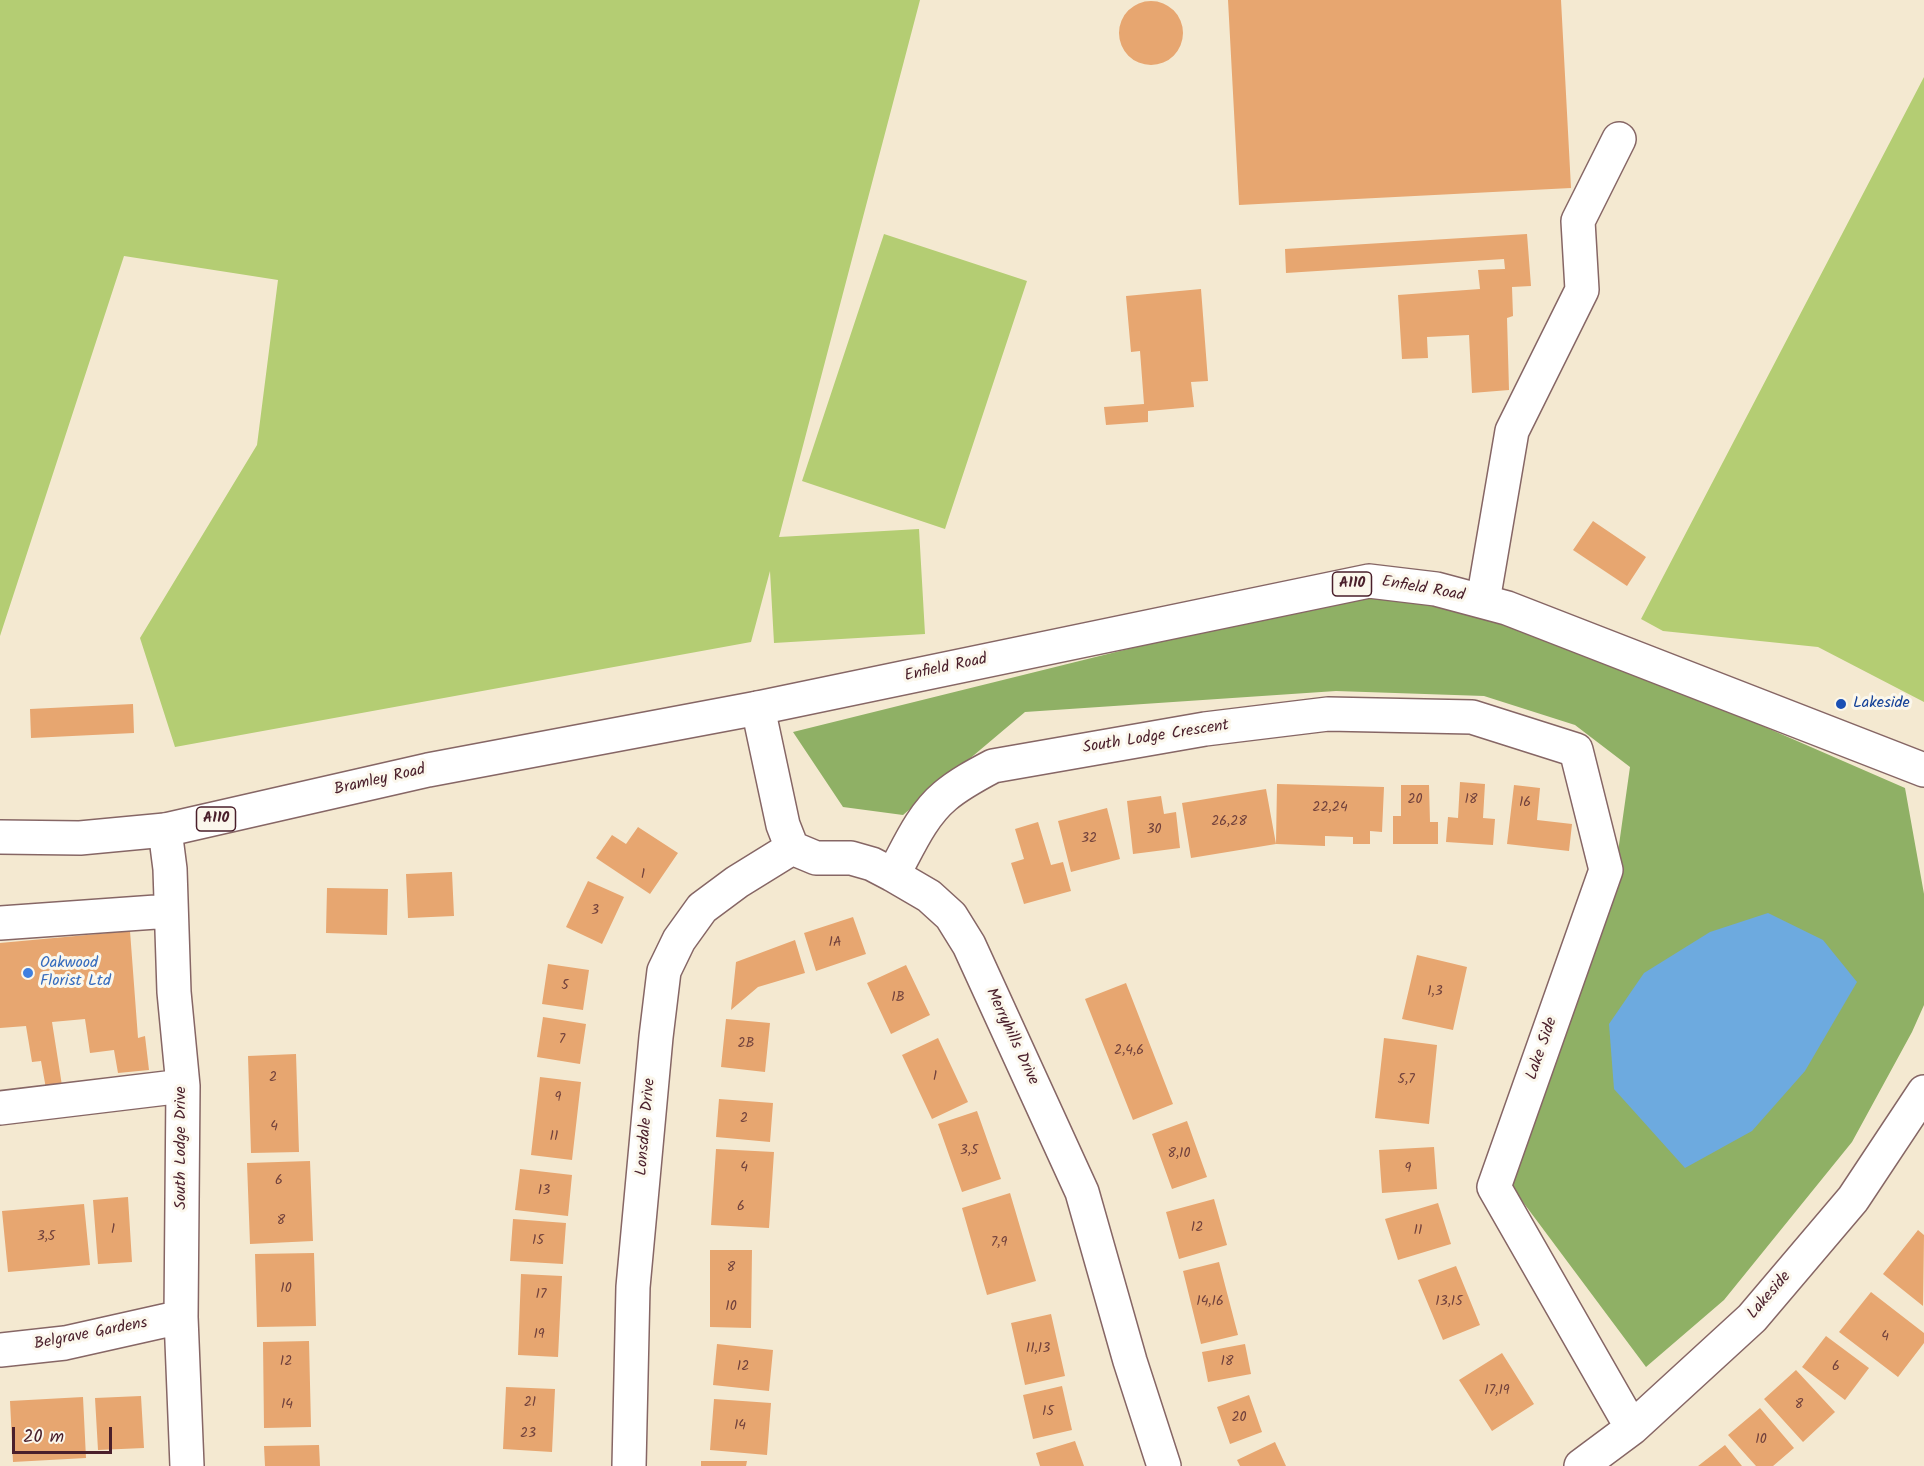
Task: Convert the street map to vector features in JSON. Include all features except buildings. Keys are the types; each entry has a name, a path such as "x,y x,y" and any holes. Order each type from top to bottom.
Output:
{"street":[{"path":"1483,602 1512,431 1582,290 1578,221 1619,139"},
{"name":"Enfield Road","path":"758,708 1369,581 1436,589 1507,608 1924,770"},
{"path":"758,708 783,825 792,848"},
{"name":"Bramley Road","path":"0,837 80,838 165,830 428,770 758,708"},
{"name":"South Lodge Crescent","path":"893,875 924,819 943,797 993,766 1205,729 1328,714 1472,717"},
{"name":"Lake Side","path":"1472,717 1576,750 1606,870 1494,1187 1632,1428"},
{"name":"South Lodge Drive","path":"165,830 170,869 174,992 183,1086 181,1317 187,1466"},
{"name":"Merryhills Drive","path":"792,848 816,858 851,858 872,864 893,875 928,896 951,916 969,945 1082,1192 1130,1361 1164,1466"},
{"name":"Lonsdale Drive","path":"629,1466 633,1287 664,971 679,940 702,908 737,882 792,848"},
{"path":"0,923 170,911"},
{"path":"0,1108 183,1086"},
{"name":"Lakeside","path":"1581,1466 1632,1428 1752,1318 1853,1199 1924,1092"},
{"name":"Belgrave Gardens","path":"0,1350 65,1343 181,1317"}],"green space":[{"path":"0,0 920,0 779,537 919,529 925,634 774,643 770,571 751,642 175,747 140,638 257,445 278,280 124,256 0,636"},
{"path":"1924,77 1924,702 1818,647 1663,631 1641,619"},
{"path":"884,234 1027,281 945,529 802,481"},
{"path":"1366,590 1506,618 1657,680 1905,788 1924,894 1924,1005 1912,1032 1852,1142 1724,1300 1646,1367 1508,1182 1615,873 1630,767 1575,725 1484,696 1336,691 1025,712 903,815 843,807 793,732"}],"water":[{"path":"1768,913 1823,940 1857,982 1805,1071 1752,1131 1685,1168 1614,1089 1609,1024 1644,973 1710,932"}],"place":[{"name":"Lakeside","path":"1841,704"},
{"name":"Oakwood Florist Ltd","path":"28,973"}]}
